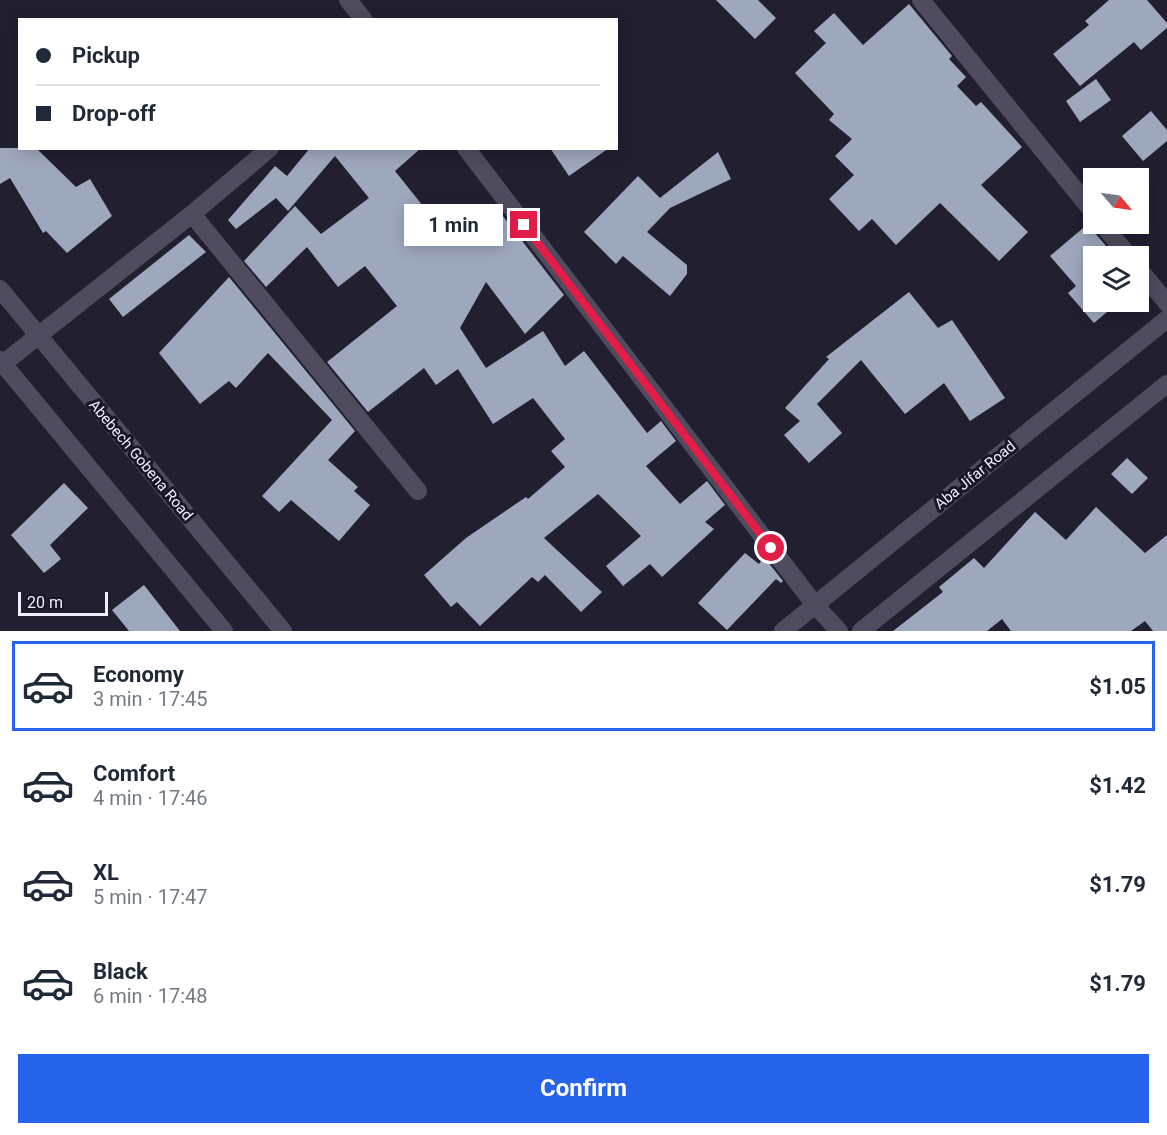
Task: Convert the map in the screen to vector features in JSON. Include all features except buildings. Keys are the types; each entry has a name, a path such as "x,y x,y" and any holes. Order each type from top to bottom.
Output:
{"street":[{"path":"348,0 362,18"},
{"path":"921,0 1083,199"},
{"path":"224,631 1,364 192,214 268,150"},
{"path":"468,150 815,605 839,631"},
{"path":"192,214 418,491"},
{"path":"1110,234 1121,246"},
{"path":"1149,281 1167,303"},
{"name":"Abebech Gobena Road","path":"0,289 283,631"},
{"name":"Aba Jifar Road","path":"783,631 1167,319"},
{"path":"861,631 1167,384"}],"route":[{"path":"524,225 771,548"}]}
